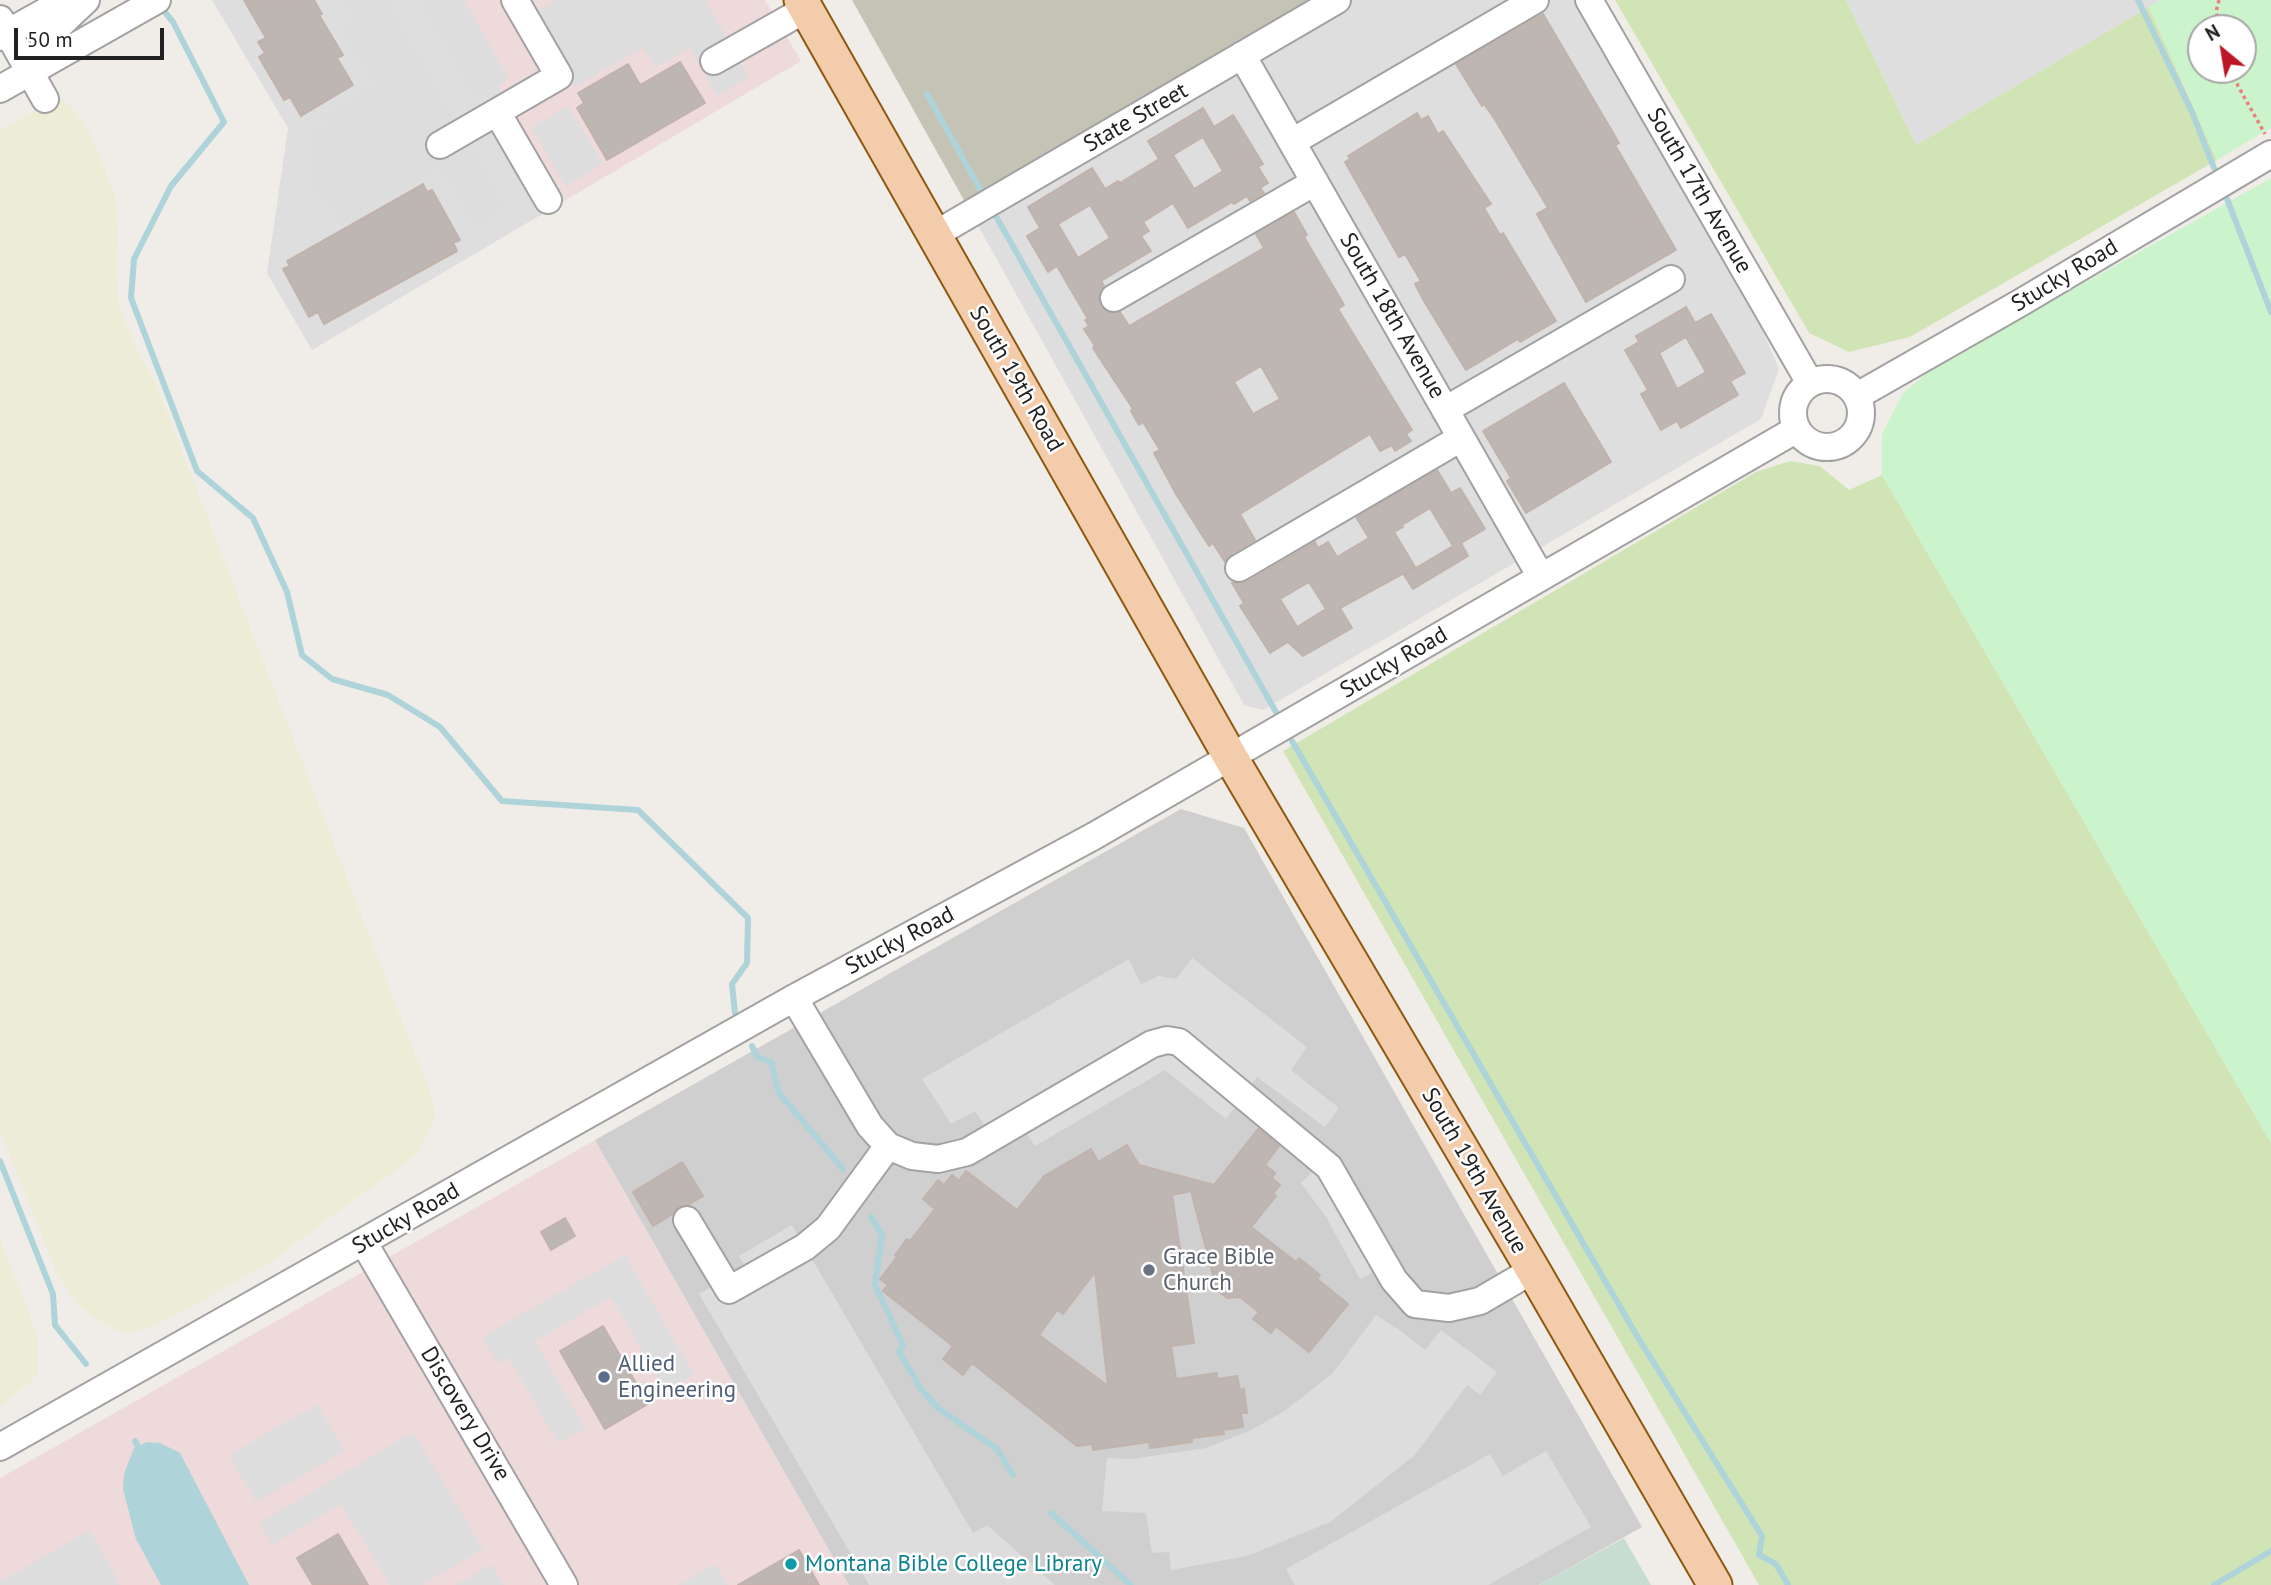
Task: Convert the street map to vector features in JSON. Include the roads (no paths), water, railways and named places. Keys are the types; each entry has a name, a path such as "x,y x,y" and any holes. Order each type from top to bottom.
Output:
{"main road":[{"name":"South 19th Road","path":"804,4 1231,758"},
{"name":"South 19th Avenue","path":"1231,758 1533,1270 1714,1585"}],"street":[{"path":"45,99 2,33 66,0"},
{"path":"30,73 49,35 86,0"},
{"path":"0,89 157,0"},
{"path":"440,145 559,76 514,0"},
{"name":"State Street","path":"934,235 1337,0"},
{"path":"1292,142 1535,0"},
{"name":"South 17th Avenue","path":"1589,0 1810,383"},
{"path":"714,61 804,4"},
{"name":"South 18th Avenue","path":"1242,55 1541,577"},
{"path":"497,112 548,201"},
{"name":"Stucky Road","path":"1857,396 2271,154"},
{"path":"1114,298 1315,183"},
{"path":"1445,410 1671,279"},
{"path":"1824,379 1834,380 1844,383 1857,396 1861,410 1860,420 1856,431 1848,440 1826,447 1804,438 1797,429 1793,417 1794,406 1798,396 1810,383 1824,379"},
{"name":"Stucky Road","path":"0,1447 794,998 1094,836 1797,429"},
{"path":"1239,568 1461,438"},
{"path":"794,998 870,1126 888,1146 912,1156 938,1159 967,1152 1152,1045 1167,1040 1179,1042 1329,1167 1394,1280 1415,1304 1449,1308 1480,1301 1533,1270"},
{"path":"687,1220 729,1290 805,1247 828,1228 888,1146"},
{"name":"Discovery Drive","path":"364,1242 564,1585"}],"water":[{"path":"147,1442 160,1443 180,1453 249,1585 161,1585 136,1539 123,1489 124,1474 134,1448"}],"waterway":[{"path":"2138,0 2192,112 2214,168"},
{"path":"158,11 163,10 173,22 224,122 171,186 134,259 131,298 197,471 253,518 287,592 302,655 332,679 388,695 440,727 502,801 638,810 748,918 747,963 732,984 735,1013"},
{"path":"927,94 980,189"},
{"path":"2227,199 2271,312"},
{"path":"997,218 1276,712"},
{"path":"1292,741 1637,1336 1762,1536 1759,1555 1776,1564 1788,1585"},
{"path":"752,1046 757,1057 771,1062 779,1093 843,1169"},
{"path":"0,1161 53,1294 55,1325 86,1364"},
{"path":"871,1217 882,1234 875,1285 903,1345 899,1352 921,1389 938,1408 997,1449 1013,1475"},
{"path":"135,1441 141,1452"},
{"path":"1051,1513 1131,1585"},
{"path":"2214,1585 2271,1551"}],"place":[{"name":"Grace Bible Church","path":"1149,1270"},
{"name":"Allied Engineering","path":"604,1377"},
{"name":"Montana Bible College Library","path":"791,1564"}]}
